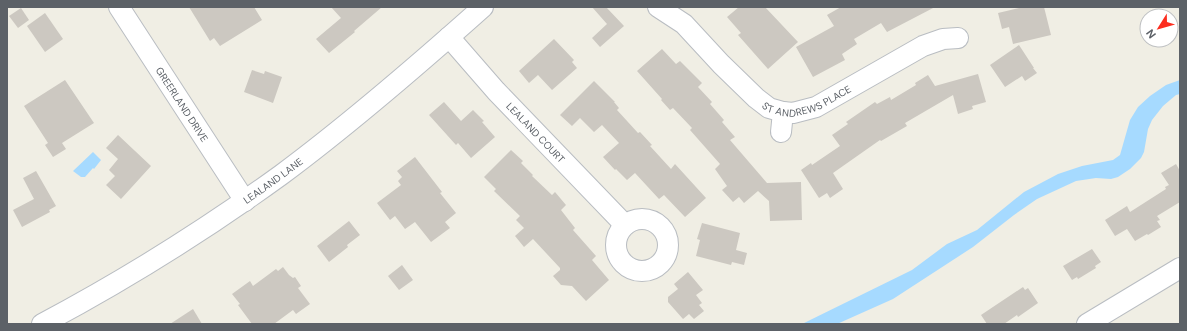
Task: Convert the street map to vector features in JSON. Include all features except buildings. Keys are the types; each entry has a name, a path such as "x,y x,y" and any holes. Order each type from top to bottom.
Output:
{"street":[{"name":"GREERLAND DRIVE","path":"119,7 245,201"},
{"name":"LEALAND LANE","path":"42,324 122,280 171,250 245,201 363,110 483,7"},
{"name":"ST ANDREWS PLACE","path":"658,7 684,24 721,64 756,98 769,108 783,112 793,113 816,107 923,46 943,39 958,38"},
{"name":"LEALAND COURT","path":"449,37 496,91 625,225"},
{"path":"781,132 783,112"},
{"path":"1087,324 1180,268"}],"water":[{"path":"1180,80 1180,94 1176,95 1163,106 1152,120 1148,129 1144,152 1141,158 1130,169 1118,177 1111,179 1096,178 1076,181 1037,199 973,247 893,299 837,324 802,324 912,270 947,244 977,230 1024,192 1058,174 1082,166 1113,160 1120,155 1130,120 1138,107 1150,96 1166,85"},
{"path":"93,152 101,160 85,177 81,177 73,171"}]}
